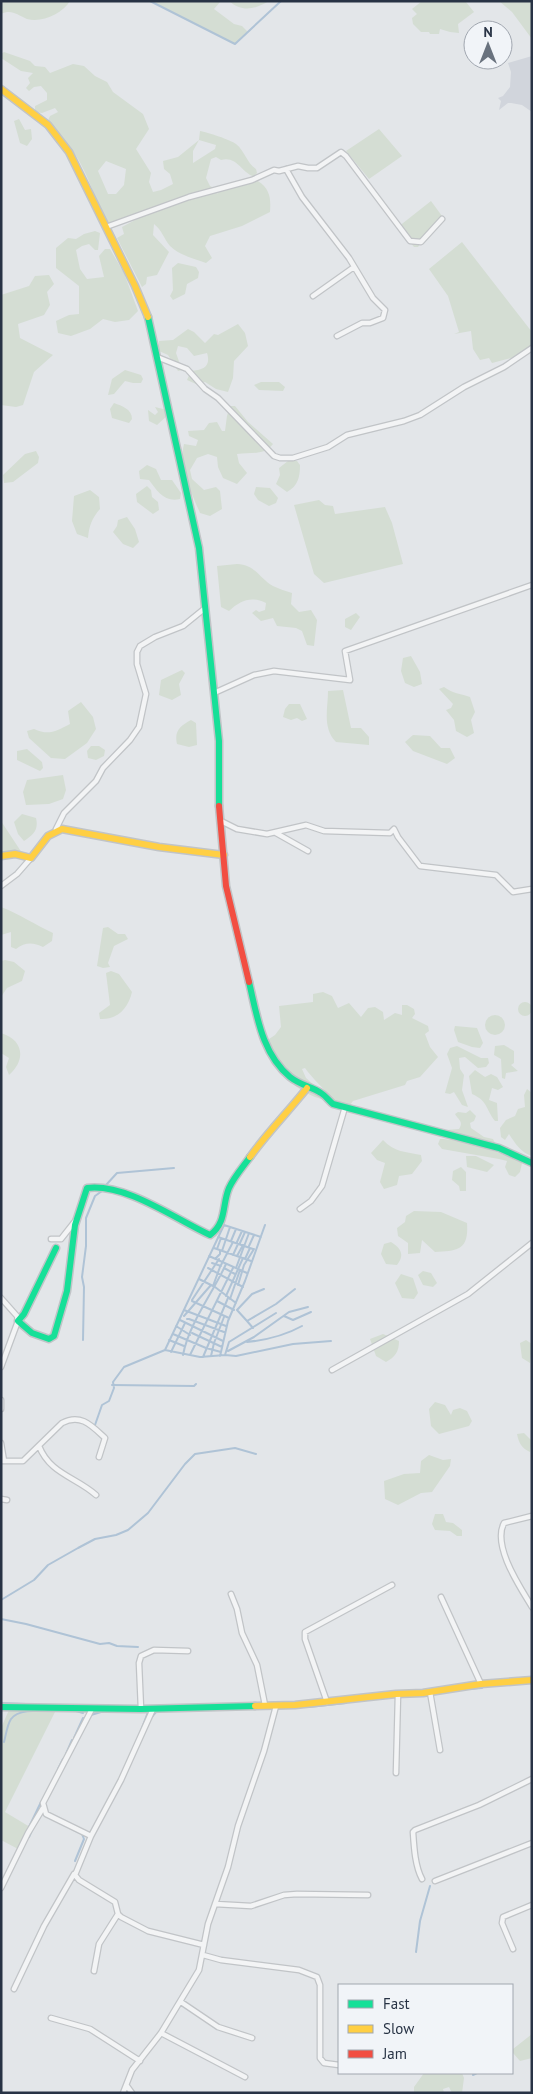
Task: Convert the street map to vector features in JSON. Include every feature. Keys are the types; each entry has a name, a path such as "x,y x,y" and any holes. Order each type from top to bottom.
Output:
{"street":[{"path":"1,89 48,126 62,142 76,165 135,286 150,322 174,424 185,488 200,548 204,609 219,741 220,821 226,886 261,1030 268,1050 277,1064 290,1078 307,1088 321,1093 333,1104 442,1135 498,1147 511,1151 532,1163"},
{"path":"106,228 189,198 252,180 274,170 279,171 298,166 317,168 341,152 346,156 410,241 421,242 442,219"},
{"path":"286,169 302,197 354,267 373,298 385,310 385,314 378,320 362,323 337,336"},
{"path":"313,296 354,267"},
{"path":"157,357 187,369 274,456 293,458 328,447 347,435 404,422 420,415 464,387 504,367 532,348"},
{"path":"214,693 254,675 274,671 350,680 345,652 532,585"},
{"path":"56,830 64,814 96,781 103,768 130,740 139,727 146,694 137,664 137,652 140,646 155,637 183,626 204,609"},
{"path":"220,821 236,829 256,833 275,833 306,825 324,831 390,833 394,829 420,866 496,876 513,892 523,892 532,889"},
{"path":"1,886 17,874 49,834 56,830 73,830 160,847 224,855"},
{"path":"275,833 308,851"},
{"path":"1,856 15,854 31,858"},
{"path":"1,1298 26,1329 40,1338 49,1339 54,1336 67,1291 77,1219 87,1188 93,1185 124,1194 210,1235 217,1230 225,1211 229,1188 263,1138 285,1116 307,1088"},
{"path":"300,1209 310,1201 322,1186 345,1108"},
{"path":"51,1239 61,1239 77,1219"},
{"path":"332,1370 468,1294 532,1243"},
{"path":"1,1367 18,1321 24,1314 56,1248"},
{"path":"1,1400 1,1409"},
{"path":"1,1443 3,1461 23,1461 62,1423 68,1419 82,1419 105,1438 99,1457"},
{"path":"39,1446 48,1463 56,1466 70,1480 87,1487 96,1495"},
{"path":"532,1516 504,1524 500,1536 504,1553 532,1607"},
{"path":"328,1702 305,1639 305,1632 392,1585"},
{"path":"231,1594 238,1609 242,1633 257,1664 265,1705"},
{"path":"441,1597 481,1684"},
{"path":"141,1709 139,1673 141,1656 146,1652 154,1650 188,1652"},
{"path":"1,1707 153,1709 276,1706 430,1692 481,1684 532,1680"},
{"path":"430,1692 440,1750"},
{"path":"396,1773 398,1694"},
{"path":"123,2093 127,2086 129,2075 161,2033 197,1976 203,1955 208,1924 228,1867 247,1798 264,1751 276,1706"},
{"path":"46,1814 43,1802 49,1788 92,1709"},
{"path":"14,1989 44,1926 75,1872 91,1836 121,1780 153,1709"},
{"path":"422,1879 418,1869 413,1832 479,1805 532,1779"},
{"path":"1,1888 44,1806"},
{"path":"39,1814 46,1814 91,1836"},
{"path":"435,1881 532,1843"},
{"path":"75,1872 76,1878 111,1899 116,1904 118,1914 122,1917 148,1931 204,1945"},
{"path":"70,1880 79,1880"},
{"path":"216,1904 251,1906 284,1895 297,1894 368,1895"},
{"path":"513,1949 502,1923 503,1917 532,1905"},
{"path":"94,1971 99,1944 118,1914"},
{"path":"203,1955 221,1960 299,1970 317,1977 320,1985 320,2058 324,2063 338,2064"},
{"path":"181,2002 223,2029 252,2038"},
{"path":"51,2018 90,2029 140,2061"},
{"path":"161,2033 245,2077"},
{"path":"127,2086 132,2093"}],"shaded area":[{"path":"1,1 70,1 57,13 39,20 33,20 11,12 1,14"},
{"path":"150,1 221,1 214,9 234,24 242,26 248,32 235,44"},
{"path":"229,1 269,1 253,8 243,8"},
{"path":"422,1 466,2 474,12 458,24 459,33 440,29 439,34 430,34 429,32 421,32 413,24 412,18 417,14 412,9"},
{"path":"499,1 532,1 532,39 512,12"},
{"path":"4,52 30,61 35,66 45,67 50,73 73,64 84,66 95,76 107,82 113,92 143,114 149,129 136,149 151,173 149,182 153,192 173,184 170,174 164,169 163,161 178,157 199,140 200,131 219,136 236,144 256,169 257,173 254,177 235,162 226,159 221,160 216,157 211,159 206,178 210,186 216,189 217,194 221,187 258,181 269,194 270,212 242,226 210,236 205,246 212,258 206,263 178,252 170,246 154,224 153,235 169,252 157,275 147,277 146,284 142,287 117,238 124,234 122,227 135,220 112,227 105,225 84,169 69,145 47,123 50,116 58,112 55,108 42,113 35,112 35,106 47,100 47,93 41,86 34,87 29,91 26,88 30,83 28,78 33,73 21,71 1,58 1,54","holes":["199,140 216,145 215,149 193,163 193,151","106,161 126,169 124,185 116,194 108,194 98,171"]},
{"path":"532,56 532,112 522,105 511,103 508,103 499,110 501,101 498,98 503,96 510,87 510,70 513,70 513,62"},
{"path":"19,119 25,130 31,129 32,139 27,146 20,143 14,121"},
{"path":"379,129 402,156 369,179 346,151"},
{"path":"431,201 442,216 418,247 414,247 398,227"},
{"path":"95,231 100,233 98,250 95,250 89,244 76,250 80,269 87,279 104,277 99,256 105,249 110,249 124,273 138,311 129,320 115,322 103,319 90,329 71,336 58,333 56,321 69,315 79,314 79,286 56,268 56,248 68,238 76,239 84,234"},
{"path":"462,242 532,332 532,347 523,355 492,363 489,358 480,360 473,349 471,331 454,334 459,332 448,296 429,269"},
{"path":"178,263 196,267 199,272 198,278 187,284 185,294 173,300 170,296 173,290 172,268"},
{"path":"49,275 54,284 47,292 50,305 44,315 18,324 20,338 53,355 34,372 23,405 16,407 1,405 1,295 29,286 35,276"},
{"path":"238,324 245,333 248,346 234,361 233,378 228,392 216,389 205,382 196,384 187,380 191,371 200,370 207,364 207,353 194,356 187,348 178,346 176,353 182,370 178,371 168,355 159,351 159,341 173,340 188,329 205,343 214,334 218,335"},
{"path":"125,370 141,375 143,379 141,383 125,381 114,394 108,395 112,379"},
{"path":"261,382 279,382 285,387 283,391 259,390 254,385"},
{"path":"114,403 126,408 130,413 132,419 129,423 112,418 110,409"},
{"path":"230,406 235,406 248,422 273,444 261,452 237,454 239,463 247,473 237,484 223,478 218,467 217,457 208,454 197,458 190,470 192,479 204,490 216,487 220,491 222,509 210,516 200,513 189,488 184,471 184,444 196,446 198,440 189,436 188,431 204,430 209,423 217,422 222,431 225,431"},
{"path":"155,407 167,410 168,415 157,425 149,421 148,410 155,415 158,412"},
{"path":"36,451 39,457 38,463 13,482 4,483 3,475 25,454"},
{"path":"288,461 297,461 300,469 296,484 287,492 276,484 280,475 279,468"},
{"path":"147,465 156,469 161,480 172,480 181,493 180,499 166,498 158,492 149,480 140,479 139,471"},
{"path":"147,486 151,490 152,497 158,502 159,510 153,514 137,502 136,494"},
{"path":"256,487 270,488 278,498 276,503 269,506 258,500 254,494"},
{"path":"90,490 99,497 100,509 91,522 88,538 77,534 72,521 74,496"},
{"path":"319,500 325,505 333,506 335,514 385,507 392,523 403,564 324,583 314,574 294,505"},
{"path":"127,517 135,529 139,542 133,548 123,544 113,532 118,520"},
{"path":"237,564 253,569 268,583 292,593 291,604 299,612 311,610 317,620 314,646 307,645 302,631 296,628 277,626 273,618 261,621 252,613 256,610 259,612 265,610 266,603 246,600 229,611 221,607 217,566"},
{"path":"356,613 360,617 351,630 345,627 345,619"},
{"path":"411,656 420,672 422,684 414,687 405,683 401,671 403,658"},
{"path":"182,670 185,673 179,684 181,695 172,700 159,695 161,680"},
{"path":"444,687 470,697 475,712 471,720 474,733 467,737 456,731 454,720 446,710 451,708 453,704 439,689"},
{"path":"343,690 351,728 361,728 369,737 369,745 336,742 329,730 327,724 328,691"},
{"path":"81,702 93,717 96,729 87,743 65,759 51,758 29,738 27,731 34,729 52,732 61,729 70,724 68,711"},
{"path":"289,704 300,704 307,719 302,721 297,718 291,720 283,717 285,709"},
{"path":"191,720 196,723 197,745 189,747 177,744 177,732 184,724"},
{"path":"413,735 430,736 441,748 450,748 455,758 447,764 413,751 405,742"},
{"path":"91,746 99,746 105,750 104,756 96,760 88,758 87,751"},
{"path":"27,749 42,762 43,768 40,771 17,760 17,751"},
{"path":"63,775 66,790 63,799 49,804 26,805 23,792 27,780"},
{"path":"22,814 36,818 37,822 34,832 24,841 18,834 14,822"},
{"path":"1,821 24,856 1,860"},
{"path":"1,907 53,933 52,941 43,947 29,944 16,949 11,947 11,932 1,935"},
{"path":"108,927 118,934 125,934 128,939 114,946 108,963 110,967 103,968 97,966 103,928"},
{"path":"1,961 14,962 25,971 22,981 7,988 1,997"},
{"path":"111,971 119,974 132,992 128,1004 121,1012 112,1018 100,1019 99,1013 110,1005 106,973"},
{"path":"323,992 332,996 338,1008 349,1003 361,1017 368,1008 375,1007 383,1012 384,1020 395,1013 402,1015 402,1005 407,1005 414,1009 415,1014 412,1018 428,1026 429,1031 425,1034 430,1047 438,1057 420,1077 407,1081 405,1085 353,1101 350,1105 335,1101 305,1068 302,1069 306,1078 329,1098 328,1101 305,1092 289,1080 277,1063 266,1041 275,1035 281,1027 279,1006 313,1002 313,994"},
{"path":"522,1002 528,1002 532,1009 528,1016 522,1016 518,1012 518,1006"},
{"path":"495,1015 502,1018 505,1025 502,1032 495,1035 488,1032 485,1025 488,1018"},
{"path":"455,1026 477,1028 483,1043 480,1048 458,1042 454,1030"},
{"path":"1,1033 14,1040 20,1051 18,1063 9,1075 6,1067 9,1058 1,1053"},
{"path":"504,1045 514,1051 514,1063 511,1065 518,1071 506,1073 505,1079 502,1078 501,1059 494,1055 495,1046"},
{"path":"457,1046 481,1058 488,1058 489,1063 486,1067 478,1068 465,1057 459,1058 460,1069 464,1075 462,1090 468,1107 462,1105 454,1092 450,1094 445,1093 452,1068 447,1054 450,1048"},
{"path":"475,1070 485,1077 491,1074 497,1077 503,1087 498,1090 492,1088 489,1100 497,1103 498,1121 495,1121 481,1099 472,1094 469,1076"},
{"path":"527,1089 532,1093 532,1156 521,1150 509,1134 505,1140 501,1137 500,1128 506,1120 515,1116 518,1109 525,1107 524,1095"},
{"path":"470,1110 476,1116 474,1121 470,1123 471,1128 484,1137 493,1139 496,1145 446,1132 446,1130 459,1129 461,1122 455,1114 458,1112 466,1113"},
{"path":"440,1139 471,1144 504,1155 522,1163 520,1172 515,1177 509,1175 505,1167 507,1161 442,1149 438,1144"},
{"path":"383,1140 396,1149 421,1155 422,1161 412,1174 399,1176 397,1185 384,1189 380,1182 385,1163 377,1160 371,1153"},
{"path":"466,1156 476,1156 494,1165 487,1172 467,1167"},
{"path":"461,1167 466,1172 466,1191 460,1191 459,1186 452,1180 453,1171"},
{"path":"414,1211 441,1212 467,1223 464,1244 456,1250 435,1252 422,1240 420,1253 408,1254 408,1243 398,1236 397,1228 405,1222 406,1216"},
{"path":"391,1242 401,1252 401,1258 397,1265 386,1264 381,1254 384,1244"},
{"path":"423,1271 431,1273 437,1283 433,1287 423,1285 418,1275"},
{"path":"401,1274 413,1278 418,1293 414,1299 402,1298 395,1283"},
{"path":"383,1334 399,1341 396,1354 386,1362 376,1356 370,1339"},
{"path":"526,1340 532,1344 530,1363 522,1358 520,1343"},
{"path":"435,1402 445,1405 451,1415 453,1410 460,1408 467,1411 472,1421 469,1426 439,1434 431,1426 429,1409"},
{"path":"524,1433 532,1441 530,1452 521,1445 517,1434"},
{"path":"429,1455 443,1460 451,1459 450,1466 432,1492 421,1493 398,1505 385,1499 384,1481 404,1474 420,1473 421,1461"},
{"path":"435,1514 443,1514 446,1522 453,1523 462,1530 462,1536 457,1536 450,1531 435,1530 432,1524"},
{"path":"9,1710 52,1710 55,1712 5,1812 30,1827 18,1849 1,1840 1,1728"},
{"path":"532,2034 532,2058 520,2061 513,2053 513,2049"},
{"path":"423,2074 462,2074 464,2078 462,2093 452,2093 449,2087 443,2089 444,2093 414,2093 414,2087"}],"waterway":[{"path":"150,1 235,44 281,1"},
{"path":"106,1185 117,1173 174,1168"},
{"path":"83,1340 84,1287 82,1277 86,1246 86,1218 95,1196 102,1191"},
{"path":"95,1425 102,1405 109,1401 114,1388 113,1382 124,1367 165,1350 224,1225 261,1237"},
{"path":"221,1352 228,1321 265,1225"},
{"path":"222,1251 230,1227"},
{"path":"231,1241 236,1229"},
{"path":"237,1242 242,1231"},
{"path":"240,1243 245,1232"},
{"path":"236,1268 249,1233"},
{"path":"249,1246 254,1235"},
{"path":"218,1237 253,1249"},
{"path":"217,1249 221,1238"},
{"path":"213,1286 233,1242"},
{"path":"233,1255 238,1244"},
{"path":"237,1256 243,1245"},
{"path":"214,1248 251,1261"},
{"path":"245,1259 250,1248"},
{"path":"238,1285 244,1265 254,1249"},
{"path":"216,1258 220,1254 220,1250"},
{"path":"209,1256 247,1273"},
{"path":"226,1296 243,1258"},
{"path":"192,1300 219,1259"},
{"path":"212,1263 221,1266"},
{"path":"183,1355 190,1331 226,1264"},
{"path":"208,1268 243,1287"},
{"path":"224,1268 235,1274"},
{"path":"190,1355 233,1268"},
{"path":"230,1299 240,1270"},
{"path":"199,1279 215,1287 236,1303"},
{"path":"184,1316 211,1285"},
{"path":"247,1321 237,1310 252,1294 264,1289"},
{"path":"253,1328 247,1321 276,1304 295,1289"},
{"path":"203,1357 228,1298"},
{"path":"192,1301 229,1318"},
{"path":"217,1301 234,1310"},
{"path":"228,1351 254,1337 289,1312 308,1307"},
{"path":"184,1310 226,1326"},
{"path":"284,1316 293,1320 311,1312"},
{"path":"165,1350 200,1357 225,1355 229,1342 276,1313"},
{"path":"211,1356 224,1317"},
{"path":"187,1319 224,1332"},
{"path":"180,1320 223,1341"},
{"path":"171,1352 185,1323"},
{"path":"176,1326 190,1335"},
{"path":"247,1342 275,1337 302,1326"},
{"path":"192,1333 222,1347"},
{"path":"173,1334 206,1348 221,1352 220,1356"},
{"path":"169,1340 184,1346"},
{"path":"225,1355 236,1356 293,1344 331,1341"},
{"path":"112,1385 194,1386 196,1384"},
{"path":"1,1600 34,1580 48,1565 78,1548 95,1539 116,1535 128,1530 148,1513 185,1464 195,1454 235,1448 256,1454"},
{"path":"1,1619 100,1644 109,1643 117,1646 138,1647"},
{"path":"467,1689 482,1688"},
{"path":"1,1703 26,1704"},
{"path":"309,1707 346,1703"},
{"path":"260,1709 272,1709"},
{"path":"4,1742 8,1724 15,1715 31,1711 54,1711"},
{"path":"76,1711 83,1713"},
{"path":"150,1719 156,1712 162,1711"},
{"path":"170,1711 192,1711"},
{"path":"91,1715 101,1712 148,1712 139,1736"},
{"path":"74,1738 83,1718"},
{"path":"66,1754 72,1740"},
{"path":"58,1769 63,1759"},
{"path":"29,1827 41,1802"},
{"path":"29,1837 33,1828"},
{"path":"70,1828 82,1834 84,1839 75,1861"},
{"path":"416,1952 420,1921 430,1886"}],"traffic: fast":[{"path":"148,317 199,548 219,741 219,806"},
{"path":"249,982 258,1021 267,1046 281,1068 294,1080 321,1093 333,1104 499,1148 532,1163"},
{"path":"56,1248 24,1314 18,1321 32,1333 49,1339 54,1336 67,1291 75,1225 87,1188 102,1188 134,1196 210,1235 222,1219 231,1184 250,1157"},
{"path":"1,1707 141,1709 255,1706"}],"traffic: slow":[{"path":"1,89 48,125 69,152 135,286 148,317"},
{"path":"1,856 15,854 31,858 48,836 62,829 159,847 224,855"},
{"path":"250,1157 307,1088"},
{"path":"255,1706 295,1705 396,1694 423,1693 481,1684 532,1680"}],"traffic: jam":[{"path":"219,806 226,886 249,982"}]}
